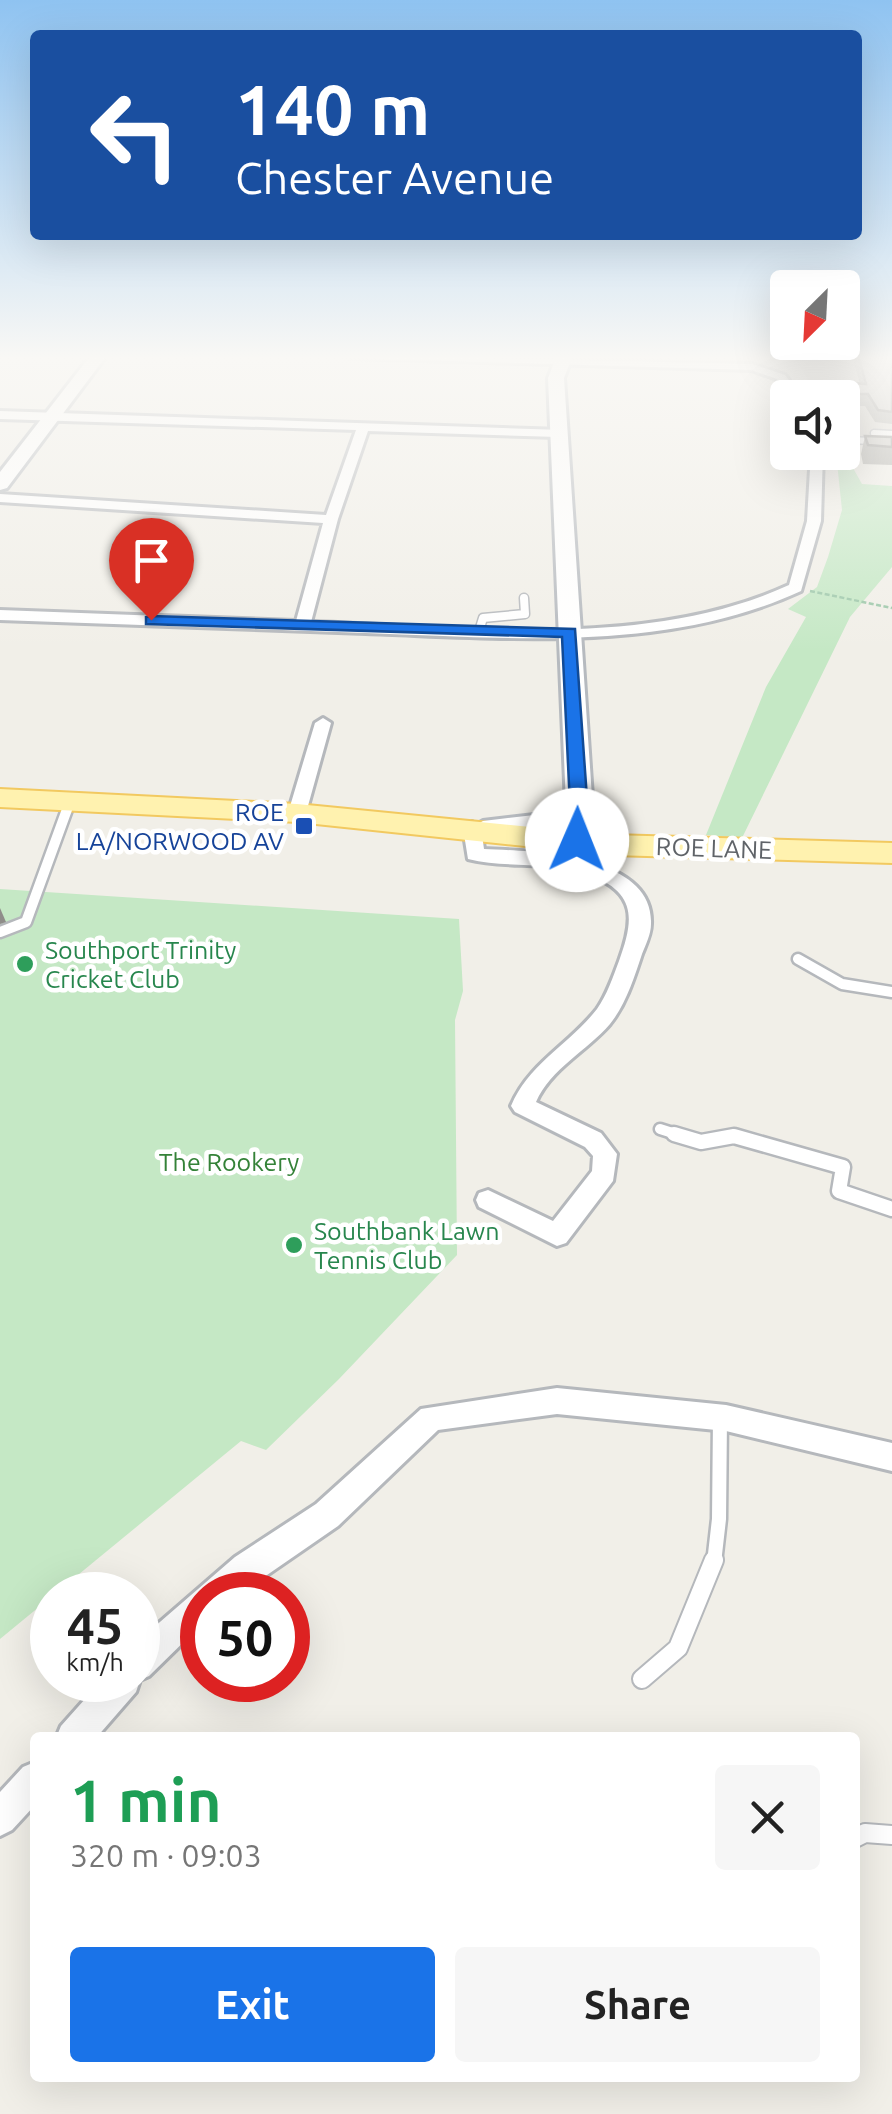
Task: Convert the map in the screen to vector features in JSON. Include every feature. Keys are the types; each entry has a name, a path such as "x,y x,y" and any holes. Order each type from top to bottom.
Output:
{"main road":[{"path":"0,484 25,454"},
{"path":"559,454 578,824"},
{"name":"ROE LANE","path":"0,798 297,813 477,829 578,824 611,845 892,852"}],"street":[{"path":"302,626 330,519 353,454"},
{"path":"0,614 569,632 688,621 750,610 796,588 811,542 821,490 819,470"},
{"path":"0,498 330,519"},
{"path":"297,813 323,723"},
{"path":"477,829 475,854 571,861 607,875 633,895 642,921 627,970 606,1014 569,1053 528,1086 522,1106 593,1140 605,1154 604,1174 558,1235 488,1200"},
{"path":"241,1572 327,1515 431,1418 558,1401 720,1418 892,1456"},
{"path":"160,1640 180,1623"},
{"path":"77,1732 104,1702"},
{"path":"0,1818 30,1785"}],"lane":[{"path":"480,631 483,618 525,614 524,598"},
{"path":"0,932 26,922 70,801"},
{"path":"798,958 829,980 877,993 892,992"},
{"path":"660,1128 700,1142 734,1136 843,1167 838,1191 892,1208"},
{"path":"642,1678 678,1648 713,1567 719,1518 720,1418"},
{"path":"860,1836 892,1835"}],"path":[{"path":"796,588 892,608"}],"green space":[{"path":"838,470 854,470 862,484 892,486 892,567 850,617 742,838 706,835 766,687 806,617 788,609 817,587 842,510"},
{"name":"The Rookery","path":"0,889 459,919 463,991 455,1020 457,1255 266,1450 241,1441 82,1572 30,1572 30,1614 0,1639"}],"place":[{"name":"ROE LA/NORWOOD AV","path":"304,826"},
{"name":"Southport Trinity Cricket Club","path":"25,964"},
{"name":"Southbank Lawn Tennis Club","path":"294,1245"}],"route":[{"path":"151,620 569,632 580,827 577,840"}]}
